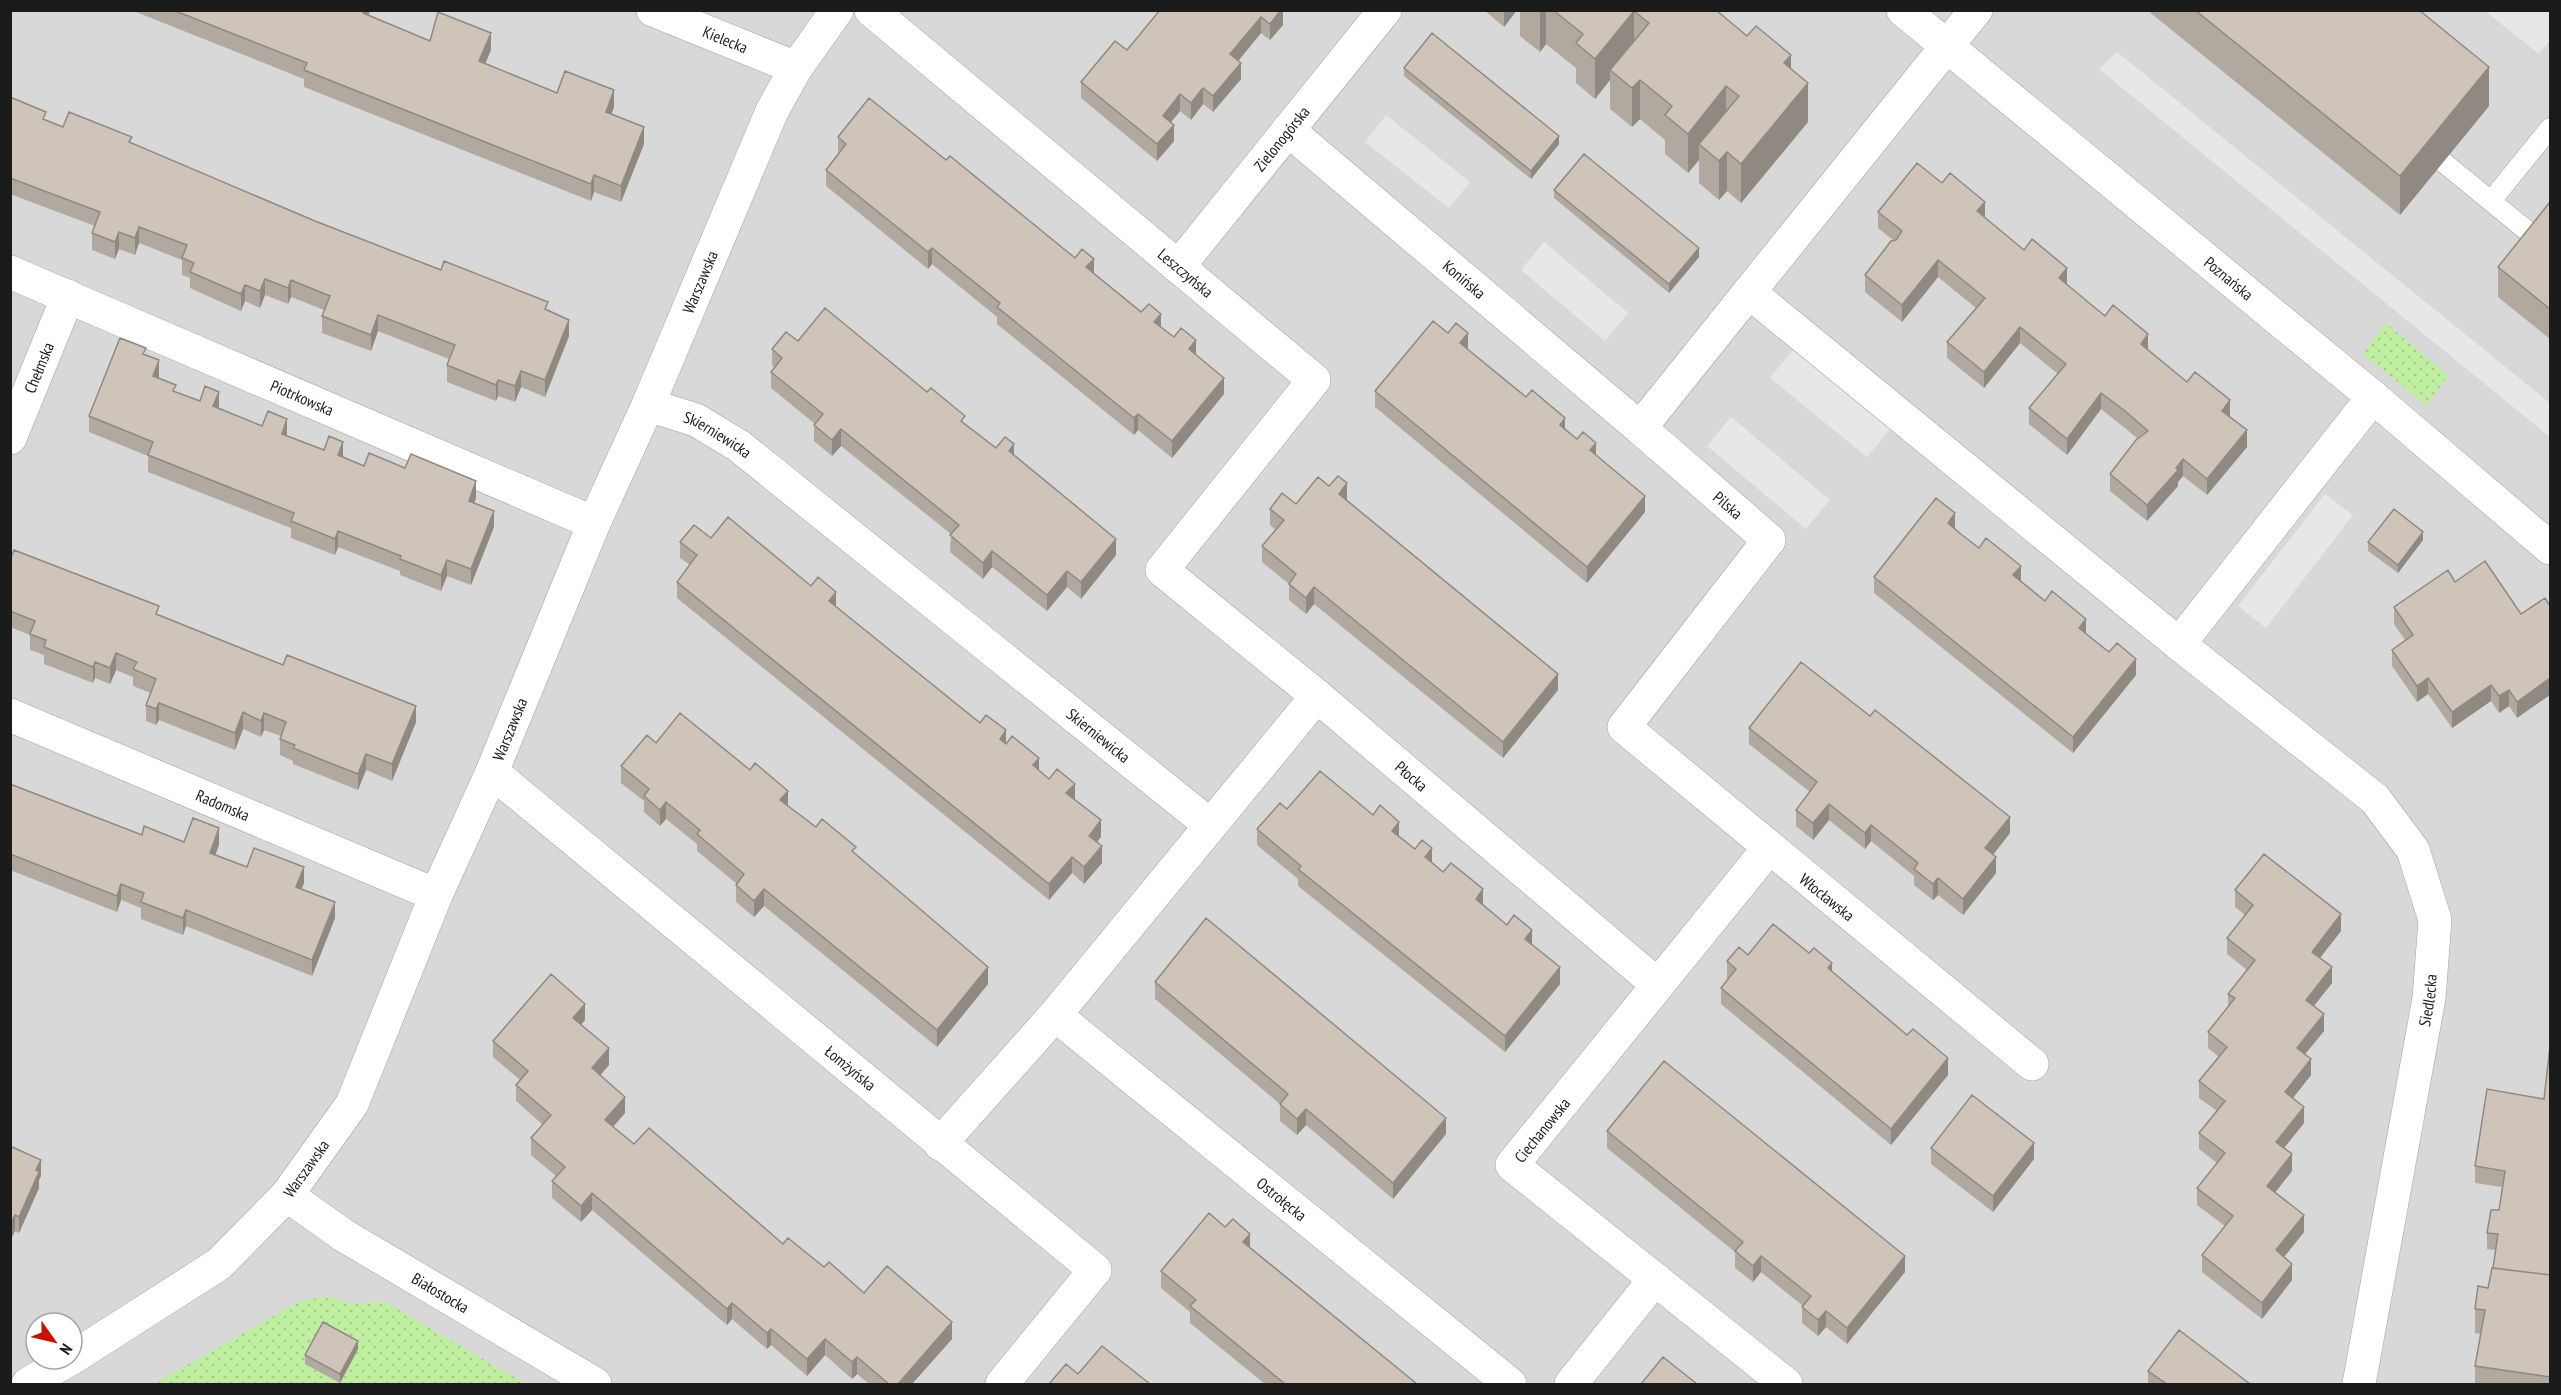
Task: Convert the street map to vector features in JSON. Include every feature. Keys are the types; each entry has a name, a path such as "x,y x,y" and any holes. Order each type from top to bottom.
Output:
{"street":[{"name":"Kielecka","path":"653,10 796,68"},
{"name":"Warszawska","path":"84,1350 219,1264 287,1196 352,1104 436,895 492,771 594,523 648,405 752,155 772,111 796,68 837,10"},
{"name":"Leszczyńska","path":"871,10 1314,380 1162,570"},
{"name":"Zielonogórska","path":"1178,267 1384,10"},
{"name":"Poznańska","path":"1903,10 2373,397 2550,548"},
{"path":"1640,428 1976,10"},
{"name":"Konińska","path":"1288,130 1640,428"},
{"name":"Piotrkowska","path":"10,272 594,523"},
{"path":"1749,292 2179,644 2373,397"},
{"name":"Chełmska","path":"10,438 68,296"},
{"name":"Skierniewicka","path":"648,405 696,420 739,446 1210,825"},
{"name":"Pilska","path":"1624,727 1769,540 1640,428"},
{"name":"Płocka","path":"1162,570 1317,696 1658,985"},
{"name":"Siedlecka","path":"2179,644 2375,799 2413,850 2435,920 2429,998 2359,1384"},
{"path":"940,1144 1055,1015 1317,696"},
{"name":"Radomska","path":"10,715 436,895"},
{"name":"Włocławska","path":"1624,727 1768,849 2032,1064"},
{"name":"Łomżyńska","path":"492,771 1095,1270 1002,1384"},
{"name":"Ciechanowska","path":"1768,849 1512,1166 1786,1384"},
{"name":"Ostrołęcka","path":"1055,1015 1510,1384"},
{"name":"Białostocka","path":"287,1196 343,1235 595,1384"},
{"path":"1571,1384 1655,1279"},
{"name":"Warszawska","path":"28,1384 50,1371"}],"lane":[{"path":"2491,201 2550,128"},
{"path":"2443,162 2542,243"}],"shaded area":[{"path":"10,11 2550,11 2550,1384 11,1384"},
{"path":"2485,11 2550,11 2550,40 2539,54"},
{"path":"2117,52 2550,403 2550,437 2099,69"},
{"path":"1386,115 1470,182 1449,208 1365,142"},
{"path":"1544,242 1628,313 1605,341 1521,270"},
{"path":"1793,350 1890,429 1867,457 1770,378"},
{"path":"1731,417 1830,500 1806,529 1707,446"},
{"path":"2325,494 2353,515 2266,628 2238,606"}],"green space":[{"path":"2386,323 2449,376 2426,405 2363,354"},
{"path":"330,1297 352,1304 384,1301 526,1384 154,1384 293,1305 309,1299"}],"building":[{"path":"173,10 364,10 363,13 430,41 438,12 491,33 479,61 557,93 565,71 614,90 606,112 644,127 621,186 594,175 591,184 304,70 307,63"},
{"path":"1160,10 1281,10 1270,24 1261,17 1230,54 1241,63 1213,96 1203,88 1191,103 1180,94 1163,116 1174,125 1157,144 1081,82 1115,41 1127,50"},
{"path":"1553,10 1716,10 1747,36 1756,26 1791,55 1784,63 1808,83 1741,164 1727,152 1719,161 1699,144 1739,96 1726,86 1688,134 1665,115 1672,106 1640,80 1632,88 1610,70 1649,23 1634,11 1595,59 1576,43 1583,34"},
{"path":"2195,10 2419,10 2489,67 2400,176"},
{"path":"1432,33 1559,136 1531,171 1404,68"},
{"path":"10,97 46,112 43,119 63,127 69,112 132,137 129,142 315,221 441,270 444,261 548,302 545,309 569,320 545,380 521,371 515,386 498,380 496,385 447,365 455,345 378,315 371,335 322,316 330,296 291,280 288,288 265,279 260,291 245,285 241,294 190,272 194,263 182,258 187,245 139,227 135,238 119,232 115,242 92,233 100,212 10,178"},
{"path":"869,98 946,160 950,156 1075,258 1082,249 1094,259 1086,267 1141,312 1149,304 1161,314 1154,322 1174,337 1181,328 1196,340 1189,349 1224,378 1172,441 1138,414 1134,418 997,307 1000,303 932,248 928,252 826,170 846,144 838,137"},
{"path":"1584,154 1699,248 1669,284 1554,190"},
{"path":"1917,163 1942,183 1950,173 1985,202 1977,211 2024,250 2032,239 2067,268 2059,278 2105,316 2113,305 2148,334 2141,344 2187,382 2195,372 2230,400 2222,411 2247,430 2207,479 2183,459 2176,468 2178,470 2147,505 2110,474 2136,440 2148,431 2125,411 2101,393 2067,439 2029,408 2066,364 2020,327 1984,372 1947,342 1985,298 1938,260 1902,305 1865,275 1891,241 1896,240 1902,231 1878,212"},
{"path":"2550,202 2550,309 2498,267"},
{"path":"825,308 927,392 931,388 965,416 961,421 996,448 1005,437 1014,444 1009,451 1116,539 1081,582 1067,571 1047,595 992,551 983,563 950,535 959,525 841,429 832,440 814,425 823,414 771,372 782,358 772,349 786,332 798,341"},
{"path":"1433,321 1448,333 1456,323 1468,333 1460,343 1526,397 1532,390 1565,418 1560,425 1577,439 1583,432 1596,443 1590,450 1645,496 1587,567 1375,391"},
{"path":"120,338 146,348 143,354 159,360 153,376 176,385 173,391 200,401 205,386 219,392 213,406 262,426 268,411 287,419 282,434 324,450 329,436 343,442 338,455 364,466 369,453 405,468 411,454 476,481 469,501 494,511 471,569 447,560 441,575 338,531 335,539 291,521 294,513 148,455 153,442 89,416"},
{"path":"1338,476 1347,483 1339,494 1558,674 1503,742 1314,587 1306,598 1289,584 1296,574 1262,546 1284,520 1270,509 1282,493 1296,504 1318,477 1329,486"},
{"path":"1936,498 1955,513 1948,523 1962,535 1979,548 1986,538 2021,566 2013,575 2045,601 2052,591 2086,619 2079,628 2095,641 2109,652 2117,643 2136,659 2073,737 1874,577"},
{"path":"2394,509 2423,532 2398,565 2368,542"},
{"path":"728,517 811,586 818,577 836,592 829,601 980,723 986,715 1006,730 1000,739 1006,744 1012,736 1039,758 1033,765 1049,779 1057,769 1075,784 1066,793 1101,820 1089,836 1102,846 1084,867 1072,857 1049,884 677,582 697,555 680,542 694,525 711,538"},
{"path":"14,550 159,606 156,614 283,665 287,655 416,706 392,764 366,754 358,774 320,759 293,748 295,745 280,739 286,722 264,713 261,721 243,712 235,733 159,703 156,709 146,705 156,679 133,669 137,662 116,653 110,668 95,662 93,667 44,647 46,640 30,634 35,621 10,611 10,560"},
{"path":"2485,561 2521,614 2545,598 2550,606 2550,678 2517,702 2509,690 2499,696 2491,685 2452,712 2428,678 2417,686 2392,650 2413,635 2394,607 2448,570 2455,582"},
{"path":"1801,662 1870,716 1875,710 2010,817 1985,848 1996,857 1963,899 1938,878 1933,884 1914,869 1918,863 1871,825 1865,833 1829,804 1813,823 1796,810 1817,782 1749,728"},
{"path":"680,713 750,770 755,763 788,791 780,800 816,827 822,819 856,847 852,851 988,967 937,1030 764,889 754,901 736,885 744,874 697,834 700,830 666,802 660,810 644,796 649,789 621,766 647,735 656,743"},
{"path":"1320,771 1373,815 1380,805 1399,822 1392,831 1415,849 1422,840 1432,848 1425,857 1443,872 1451,863 1483,889 1476,899 1507,925 1514,915 1532,930 1525,939 1560,967 1505,1036 1298,869 1301,866 1257,829 1280,803 1287,809"},
{"path":"10,784 142,835 144,826 184,842 193,818 219,828 210,853 247,867 254,848 304,867 296,887 335,902 312,960 186,910 183,918 141,902 144,893 121,884 117,896 10,854"},
{"path":"2264,854 2341,914 2312,952 2332,967 2306,1000 2324,1014 2297,1048 2311,1059 2285,1092 2304,1107 2276,1142 2292,1154 2267,1186 2304,1215 2276,1250 2292,1264 2262,1303 2202,1255 2233,1216 2197,1188 2225,1153 2199,1133 2225,1101 2199,1081 2227,1047 2208,1032 2235,998 2228,994 2255,960 2227,938 2253,905 2235,890"},
{"path":"1206,918 1446,1118 1393,1183 1306,1109 1297,1119 1280,1104 1288,1094 1155,982"},
{"path":"1773,924 1809,953 1814,948 1832,963 1828,968 1907,1035 1913,1029 1948,1058 1891,1129 1721,988 1736,969 1727,961 1739,947 1748,955"},
{"path":"551,974 585,1004 573,1018 609,1048 592,1068 625,1097 605,1120 634,1144 649,1128 783,1244 788,1238 824,1267 829,1262 864,1293 887,1266 952,1322 898,1384 889,1384 857,1357 852,1362 825,1339 807,1359 771,1329 767,1333 732,1303 727,1309 592,1193 581,1206 552,1181 565,1167 531,1138 551,1115 516,1085 528,1071 493,1041"},
{"path":"2550,1046 2550,1275 2493,1268 2498,1234 2487,1233 2491,1210 2499,1210 2505,1171 2475,1166 2487,1089 2544,1099"},
{"path":"1664,1061 1905,1256 1847,1328 1826,1311 1818,1320 1802,1307 1811,1296 1761,1256 1753,1266 1735,1251 1743,1242 1607,1131"},
{"path":"1972,1095 2034,1143 1993,1196 1931,1148"},
{"path":"10,1146 41,1160 36,1170 39,1172 19,1217 15,1215 10,1225"},
{"path":"1209,1213 1225,1227 1233,1219 1250,1234 1243,1242 1417,1384 1285,1384 1190,1306 1196,1300 1161,1271"},
{"path":"2492,1268 2550,1275 2550,1377 2475,1366 2485,1310 2475,1309 2478,1286 2488,1288"},
{"path":"323,1322 358,1341 340,1374 305,1355"},
{"path":"2179,1330 2250,1384 2167,1384 2148,1371"},
{"path":"1102,1346 1150,1384 1049,1384 1066,1364 1078,1374"},
{"path":"1663,1357 1697,1384 1641,1384"}]}
